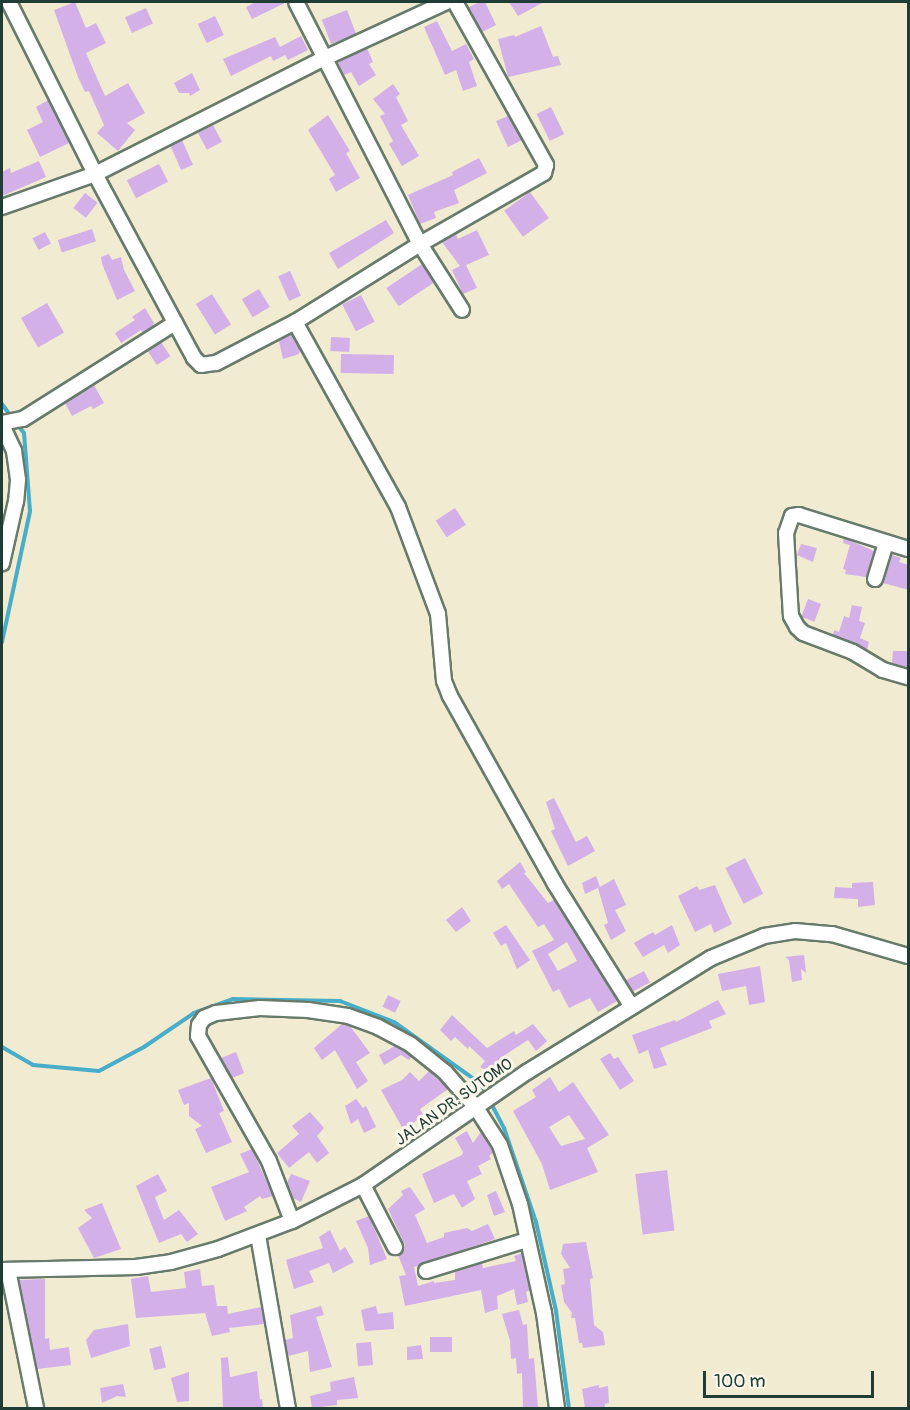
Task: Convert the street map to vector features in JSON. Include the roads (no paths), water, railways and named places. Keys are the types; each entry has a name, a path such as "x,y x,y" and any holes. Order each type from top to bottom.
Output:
{"street":[{"path":"9,2 95,174 194,358 201,365 207,365 295,322 420,244 544,173 546,165 455,2"},
{"path":"296,2 420,244 462,310"},
{"path":"2,207 95,174 324,58 446,2"},
{"path":"295,322 398,507 438,614 444,681 450,696 555,884 632,1007"},
{"path":"2,563 16,501 18,480 14,451 4,424 23,419 176,323"},
{"path":"909,549 799,514 792,516 786,534 791,616 803,633 853,652 883,670 909,677"},
{"path":"875,579 886,543"},
{"name":"JALAN DR. SUTOMO","path":"5,1270 136,1268 195,1256 292,1221 363,1185 475,1106 711,958 765,936 795,931 832,934 909,956"},
{"path":"292,1221 268,1161 198,1036 199,1025 204,1018 216,1013 260,1008 308,1010 348,1016 378,1027 410,1044 445,1072 475,1106 500,1145 520,1204 544,1313 556,1408"},
{"path":"363,1185 395,1247"},
{"path":"258,1235 288,1408"},
{"path":"426,1271 527,1240"},
{"path":"5,1270 36,1408"}],"waterway":[{"path":"2,404 12,418"},
{"path":"2,642 30,511 24,433 17,424"},
{"path":"2,1047 33,1065 99,1071 144,1047 194,1013 233,999 340,1001 394,1022 481,1084 504,1128 536,1222 556,1311 569,1408"}]}
